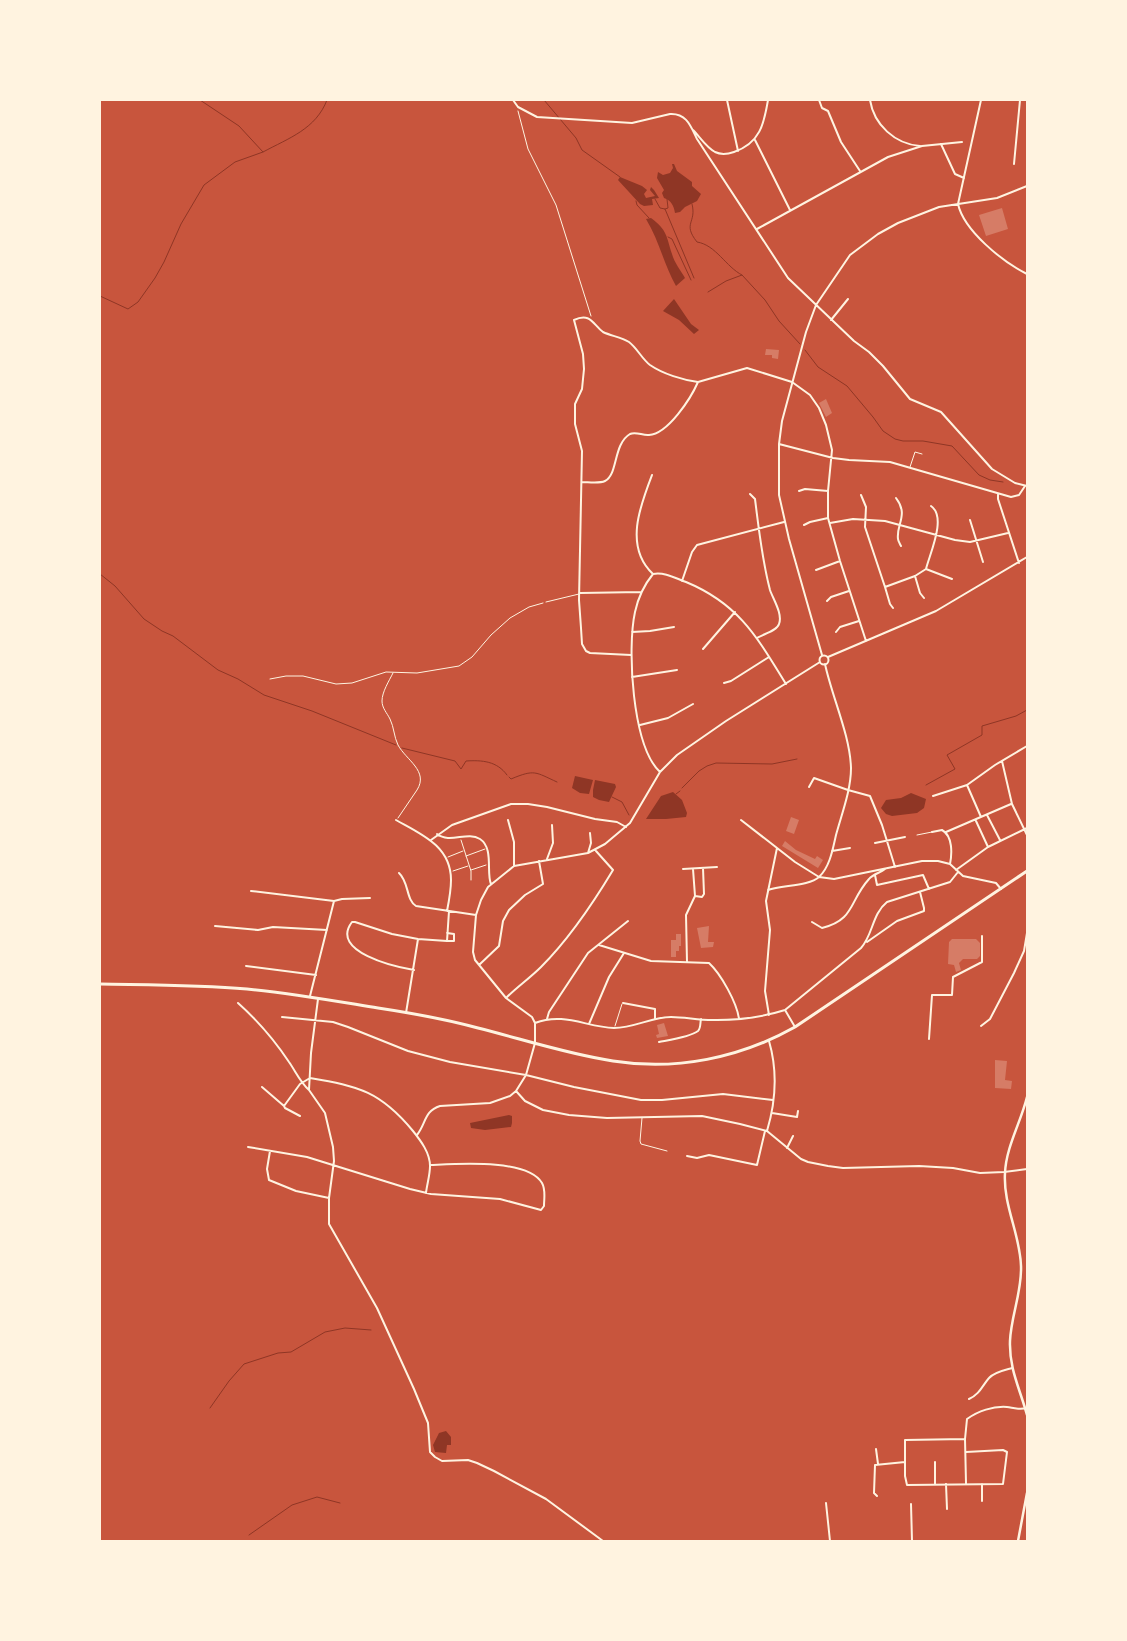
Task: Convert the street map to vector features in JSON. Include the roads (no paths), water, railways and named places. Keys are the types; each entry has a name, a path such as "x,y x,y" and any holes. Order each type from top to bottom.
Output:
{"main road":[{"path":"100,984 236,988 310,997 476,1027 612,1061 665,1064 720,1057 769,1041 795,1027 1027,871"}],"street":[{"path":"513,100 518,108 537,117 632,123 676,114 685,119 709,148 716,152 730,154 755,140 760,130 768,100"},
{"path":"727,100 738,151"},
{"path":"819,100 822,108 828,111 841,142 860,171"},
{"path":"870,100 880,124 890,134 902,143 922,146"},
{"path":"981,100 958,204 962,216 975,234 1017,269 1027,274"},
{"path":"1014,164 1020,100"},
{"path":"692,128 697,140 788,278 854,342 869,352 884,366 910,399 935,409 946,416 981,458 992,468 1015,483 1026,486 1019,495 1011,497 890,462 833,458 779,444"},
{"path":"755,140 790,210"},
{"path":"756,229 888,157 922,146 962,142"},
{"path":"941,144 955,174 964,178"},
{"path":"417,1135 429,1112 434,1108 490,1103 500,1100 516,1091 526,1075 535,1043 535,1023 532,1018 506,998 478,965 473,952 476,915 481,900 491,884 514,866 596,850 630,823 660,772 688,746 820,662 822,656 784,522 779,495 779,444 782,421 806,332 816,305 850,255 878,234 898,223 939,207 997,198 1027,186"},
{"path":"831,320 848,299"},
{"path":"631,655 590,653 586,651 582,644 580,593 581,443 576,424 575,404 582,389 584,369 583,354 574,320 580,317 592,320 602,331 629,342 650,364 661,371 698,382 747,368 792,382 810,395 819,408 826,424 832,450 833,458 828,491 829,523 858,621 866,641"},
{"path":"582,482 604,482 609,478 618,450 626,437 634,433 649,435 662,430 674,418 698,382"},
{"path":"652,475 640,507 637,536 639,553 646,567 653,574 665,574 711,594 735,612 757,638 786,684"},
{"path":"799,491 805,489 828,491"},
{"path":"750,494 755,499 764,567 780,616 780,623 776,628 757,638"},
{"path":"861,494 866,507 865,527 890,604 893,608"},
{"path":"998,494 1008,533 1019,562"},
{"path":"896,498 900,503 902,516 898,538 901,546"},
{"path":"885,587 915,576 926,569 939,521 935,508 931,506"},
{"path":"804,525 828,518"},
{"path":"829,523 853,519 885,520 955,540 977,541 1008,533"},
{"path":"970,520 983,562"},
{"path":"682,581 692,552 697,545 784,522"},
{"path":"822,656 828,657 936,611 1027,557"},
{"path":"816,570 840,561"},
{"path":"926,569 952,579"},
{"path":"653,574 641,592 635,611 631,655 632,677 640,725 650,759 660,772"},
{"path":"915,576 920,593 924,598"},
{"path":"827,601 831,597 850,591"},
{"path":"580,593 641,592"},
{"path":"703,649 735,612"},
{"path":"836,632 840,627 858,621"},
{"path":"632,632 650,632 674,627"},
{"path":"724,683 731,681 769,657"},
{"path":"825,664 829,661 828,657"},
{"path":"820,662 825,664"},
{"path":"768,890 808,882 819,877 826,868 832,851 848,790 851,767 848,750 825,664"},
{"path":"632,677 677,670"},
{"path":"640,725 668,718 693,704"},
{"path":"933,796 967,785 1027,746"},
{"path":"1002,761 1012,804 1026,829 1027,835"},
{"path":"809,787 814,778 870,796 895,868"},
{"path":"967,785 982,818"},
{"path":"431,840 452,825 510,804 537,806 617,822 626,827"},
{"path":"932,832 942,830 946,832 976,821 1012,804"},
{"path":"988,815 1001,841"},
{"path":"396,820 425,835 445,858 451,880 447,941"},
{"path":"508,820 514,842 514,866"},
{"path":"741,820 795,862 819,877 834,879 930,861 950,864 963,876 996,883 1000,889"},
{"path":"976,821 988,846"},
{"path":"548,859 553,843 552,825"},
{"path":"866,943 882,907 887,902 950,882 957,871 988,846 1026,829"},
{"path":"946,832 951,843 950,864"},
{"path":"588,853 591,843 590,833"},
{"path":"437,834 446,839 460,837 480,839 486,848 489,864 488,878 491,884"},
{"path":"875,843 905,837"},
{"path":"768,1015 765,997 770,930 766,902 777,848"},
{"path":"832,851 850,848"},
{"path":"506,998 541,967 566,940 602,889 613,870 596,850"},
{"path":"478,965 499,946 502,921 509,910 525,895 543,884 539,861"},
{"path":"683,869 716,867"},
{"path":"687,962 686,915 695,896 693,868"},
{"path":"695,896 702,897 704,894 703,868"},
{"path":"812,922 822,928 840,922 848,914 858,894 870,878 885,870"},
{"path":"399,873 405,881 413,905 476,915"},
{"path":"874,875 878,885 924,875 929,889"},
{"path":"251,891 334,901 370,898"},
{"path":"535,1023 547,1019 572,1020 614,1028 670,1017 716,1020 738,1019 768,1015 785,1010 897,920 924,911 920,892"},
{"path":"310,997 334,901"},
{"path":"414,970 392,966 359,952 352,944 348,931 352,922 392,934 418,939 454,942 454,934 447,933"},
{"path":"547,1019 549,1012 588,953 628,922"},
{"path":"215,926 258,930 273,927 327,930"},
{"path":"981,1026 990,1020 1014,974 1024,951 1027,933"},
{"path":"929,1039 932,995 952,995 953,977 982,962 982,936"},
{"path":"406,1013 418,939"},
{"path":"599,945 651,962 709,963 732,996 738,1012 738,1019"},
{"path":"589,1024 609,978 624,953"},
{"path":"246,966 316,975"},
{"path":"309,1090 318,999"},
{"path":"238,1003 251,1014 325,1113 333,1147 329,1198 330,1228 377,1308 392,1340 427,1418 429,1447 435,1458 442,1461 468,1460 477,1462 546,1499 603,1541"},
{"path":"623,1004 656,1009 655,1019"},
{"path":"785,1010 795,1027"},
{"path":"282,1017 315,1020 348,1027 408,1051 450,1062 526,1075 574,1087 641,1100 662,1100 722,1094 773,1100"},
{"path":"659,1042 697,1031 701,1019"},
{"path":"687,1156 697,1158 709,1155 757,1165 772,1113 776,1083 769,1041"},
{"path":"284,1106 301,1083 310,1078 348,1084 373,1094 395,1111 417,1135 428,1155 430,1166 426,1193"},
{"path":"262,1087 285,1108 300,1116"},
{"path":"516,1091 525,1101 543,1110 555,1113 608,1118 702,1116 766,1131 808,1162 843,1168 919,1166 953,1168 980,1173 1027,1169"},
{"path":"1027,1097 1009,1149 1004,1172 1005,1189 1021,1255 1020,1283 1010,1342 1012,1368 1027,1414"},
{"path":"772,1113 797,1117 798,1111"},
{"path":"787,1148 793,1136"},
{"path":"248,1146 307,1157 410,1190 500,1199 541,1210 544,1206 542,1183 537,1177 520,1169 495,1165 454,1164 430,1166"},
{"path":"270,1151 267,1169 269,1180 296,1191 329,1198"},
{"path":"969,1399 976,1396 982,1390 989,1377 1012,1368"},
{"path":"966,1483 965,1439 967,1419 987,1409 1006,1407 1017,1410 1026,1408"},
{"path":"965,1439 905,1440 907,1485 1004,1484 1008,1452 1003,1450 966,1452"},
{"path":"876,1449 878,1464"},
{"path":"877,1496 874,1493 874,1465 905,1462"},
{"path":"935,1462 936,1484"},
{"path":"946,1484 947,1509"},
{"path":"982,1484 982,1501"},
{"path":"1018,1541 1027,1493"},
{"path":"826,1503 830,1541"},
{"path":"911,1504 912,1541"}],"lane":[{"path":"910,467 914,452 922,454"},
{"path":"546,602 580,593"},
{"path":"917,835 932,832"},
{"path":"614,1028 623,1004"},
{"path":"642,1117 641,1144 667,1151"}],"waterway":[{"path":"200,100 239,126 263,152 309,126 322,110 327,100"},
{"path":"544,100 576,138 582,150 620,177"},
{"path":"100,296 128,309 138,302 155,278 181,224 204,185 235,162 263,152"},
{"path":"655,199 660,208 665,209 694,278"},
{"path":"665,209 668,208 667,199"},
{"path":"636,201 637,205 649,218"},
{"path":"692,204 693,215 690,227 697,242 710,247 742,275"},
{"path":"668,237 672,239 691,280"},
{"path":"708,292 726,281 742,275 765,300 779,321 800,344"},
{"path":"805,350 818,367 847,386 883,431 895,439 903,441 923,441 952,446 979,475 990,480 1003,482"},
{"path":"100,574 115,586 144,619 173,636 218,670 238,679 264,695 312,711 396,745"},
{"path":"926,785 955,769 947,755 982,735 982,726 1016,716 1027,710"},
{"path":"402,748 455,761 461,769 466,761 489,762 499,767 507,775"},
{"path":"682,788 699,771 716,763 772,764 797,759"},
{"path":"509,777 511,779 535,773 557,782"},
{"path":"676,794 680,791"},
{"path":"612,797 622,802 629,815"},
{"path":"210,1408 244,1364 278,1353 291,1352 325,1332 345,1328 371,1330"},
{"path":"249,1535 292,1505 317,1497 340,1503"}]}
